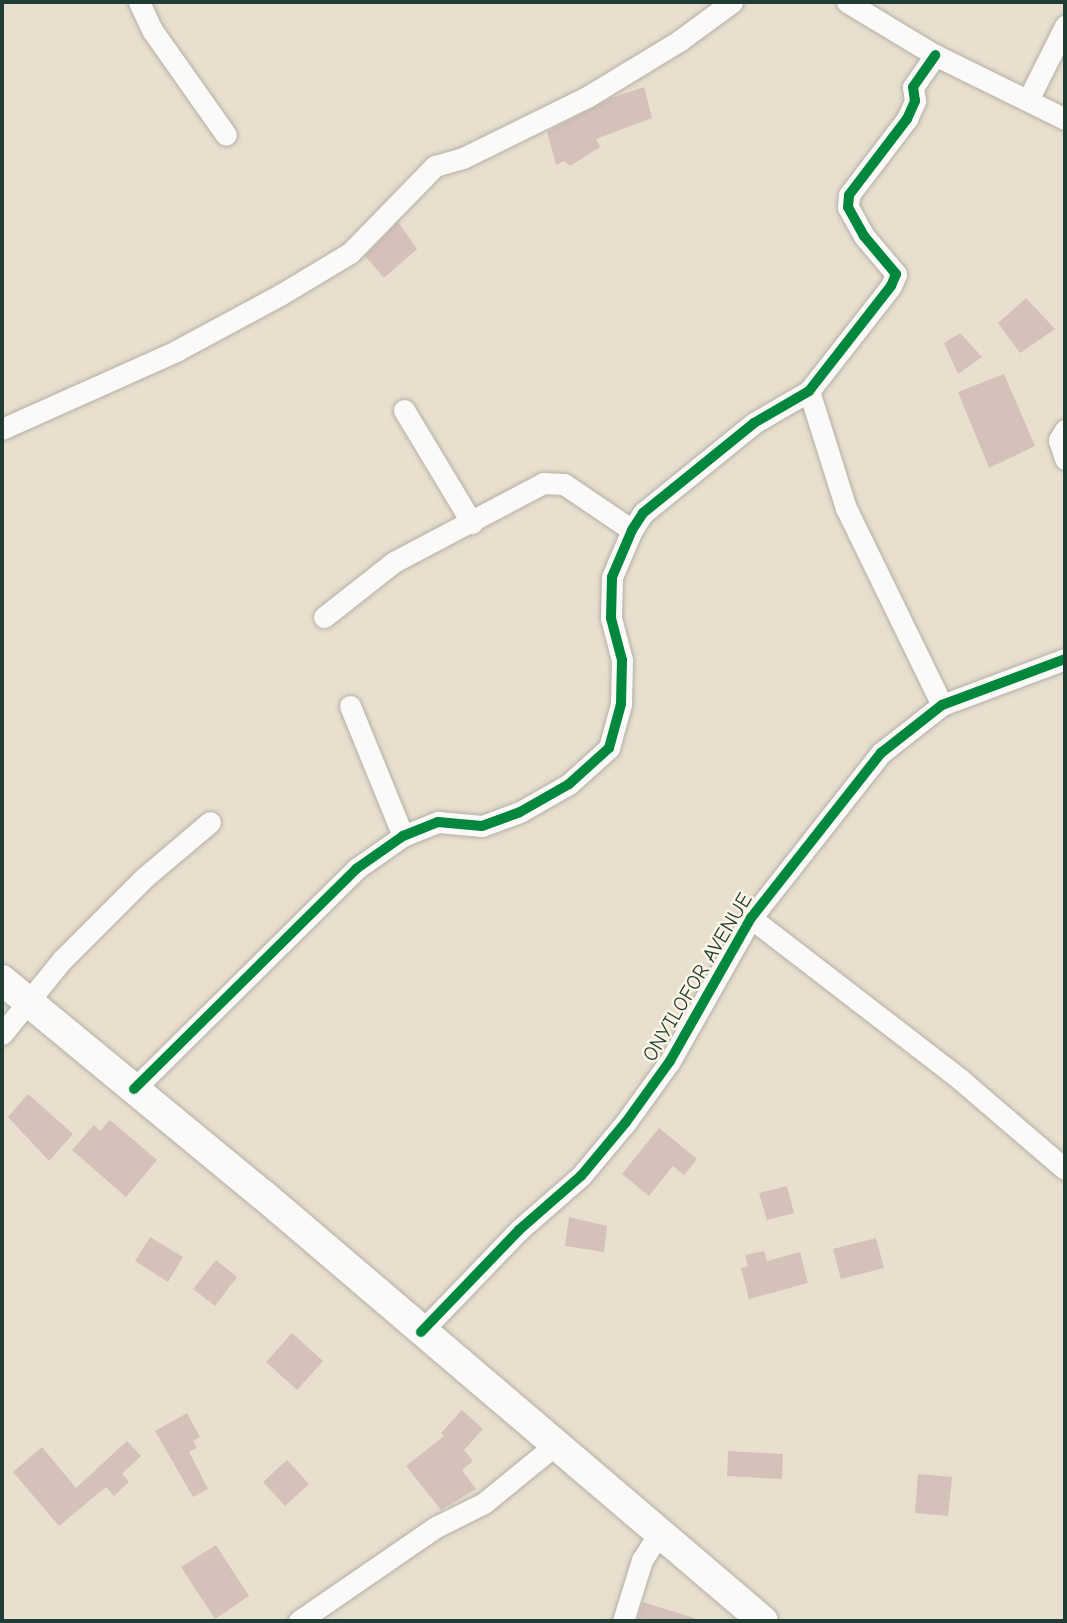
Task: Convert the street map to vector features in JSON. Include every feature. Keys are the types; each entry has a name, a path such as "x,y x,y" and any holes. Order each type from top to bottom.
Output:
{"main road":[{"path":"2,980 763,1621"}],"street":[{"path":"139,2 152,30 226,135"},
{"path":"2,429 176,351 280,295 349,253 435,166 463,158 587,97 679,41 732,2"},
{"path":"847,2 935,55 1065,119"},
{"path":"1028,100 1065,26"},
{"path":"134,1089 288,933 356,869 403,836 438,822 482,826 520,812 569,784 609,748 621,704 622,660 611,618 612,578 632,530 643,513 754,424 809,391 896,274 863,236 849,207 849,195 907,119 915,101 914,87 935,55"},
{"path":"809,391 846,508 943,705"},
{"path":"404,410 472,523"},
{"path":"1065,430 1059,440 1065,459"},
{"path":"324,617 394,562 554,480 632,530"},
{"name":"ONYILOFOR AVENUE","path":"421,1332 519,1230 581,1176 626,1122 670,1061 751,918 881,753 943,705 1065,659"},
{"path":"350,706 403,836"},
{"path":"2,1034 30,1003 62,960 117,905 210,822"},
{"path":"751,918 961,1080 1065,1169"},
{"path":"303,1620 436,1527 484,1503 554,1446"},
{"path":"624,1621 642,1560 658,1535"}],"building":[{"path":"644,87 652,118 596,139 600,147 570,166 564,161 556,165 547,132 611,98"},
{"path":"398,222 417,249 384,278 365,256"},
{"path":"1026,298 1055,329 1020,353 998,323"},
{"path":"960,333 982,357 958,374 944,343"},
{"path":"1004,374 1035,446 989,468 958,392"},
{"path":"28,1094 73,1134 49,1161 8,1117"},
{"path":"110,1120 157,1160 126,1197 72,1150 94,1125 100,1131"},
{"path":"659,1128 697,1159 684,1175 673,1166 649,1196 622,1174"},
{"path":"787,1186 794,1213 767,1220 759,1193"},
{"path":"569,1217 607,1226 604,1252 565,1246"},
{"path":"150,1237 183,1257 168,1282 135,1261"},
{"path":"876,1238 884,1268 841,1279 833,1249"},
{"path":"764,1251 767,1261 800,1252 808,1283 749,1299 741,1268 748,1266 745,1255"},
{"path":"216,1260 237,1277 215,1306 193,1289"},
{"path":"292,1333 323,1361 297,1390 266,1362"},
{"path":"462,1410 483,1429 464,1450 473,1461 462,1470 476,1489 441,1510 406,1466 444,1436 441,1433"},
{"path":"187,1413 200,1437 193,1441 197,1448 189,1452 208,1489 193,1497 155,1431"},
{"path":"127,1441 141,1456 122,1474 129,1482 114,1496 106,1487 59,1526 13,1472 42,1447 76,1488"},
{"path":"728,1451 783,1454 782,1479 727,1476"},
{"path":"287,1460 309,1484 285,1506 263,1482"},
{"path":"918,1474 952,1477 948,1516 915,1513"},
{"path":"216,1545 249,1596 215,1619 181,1567"},
{"path":"643,1602 694,1618 694,1621 637,1621"}],"cycle path":[{"path":"134,1089 356,869 403,836 438,822 482,826 520,812 569,784 609,748 621,704 622,660 611,618 612,577 632,530 643,513 754,423 809,391 891,286 896,274 864,236 848,207 849,195 907,119 915,101 913,87 935,55"},
{"path":"421,1332 519,1230 581,1176 626,1122 670,1061 751,918 881,753 942,705 1065,659"}]}
